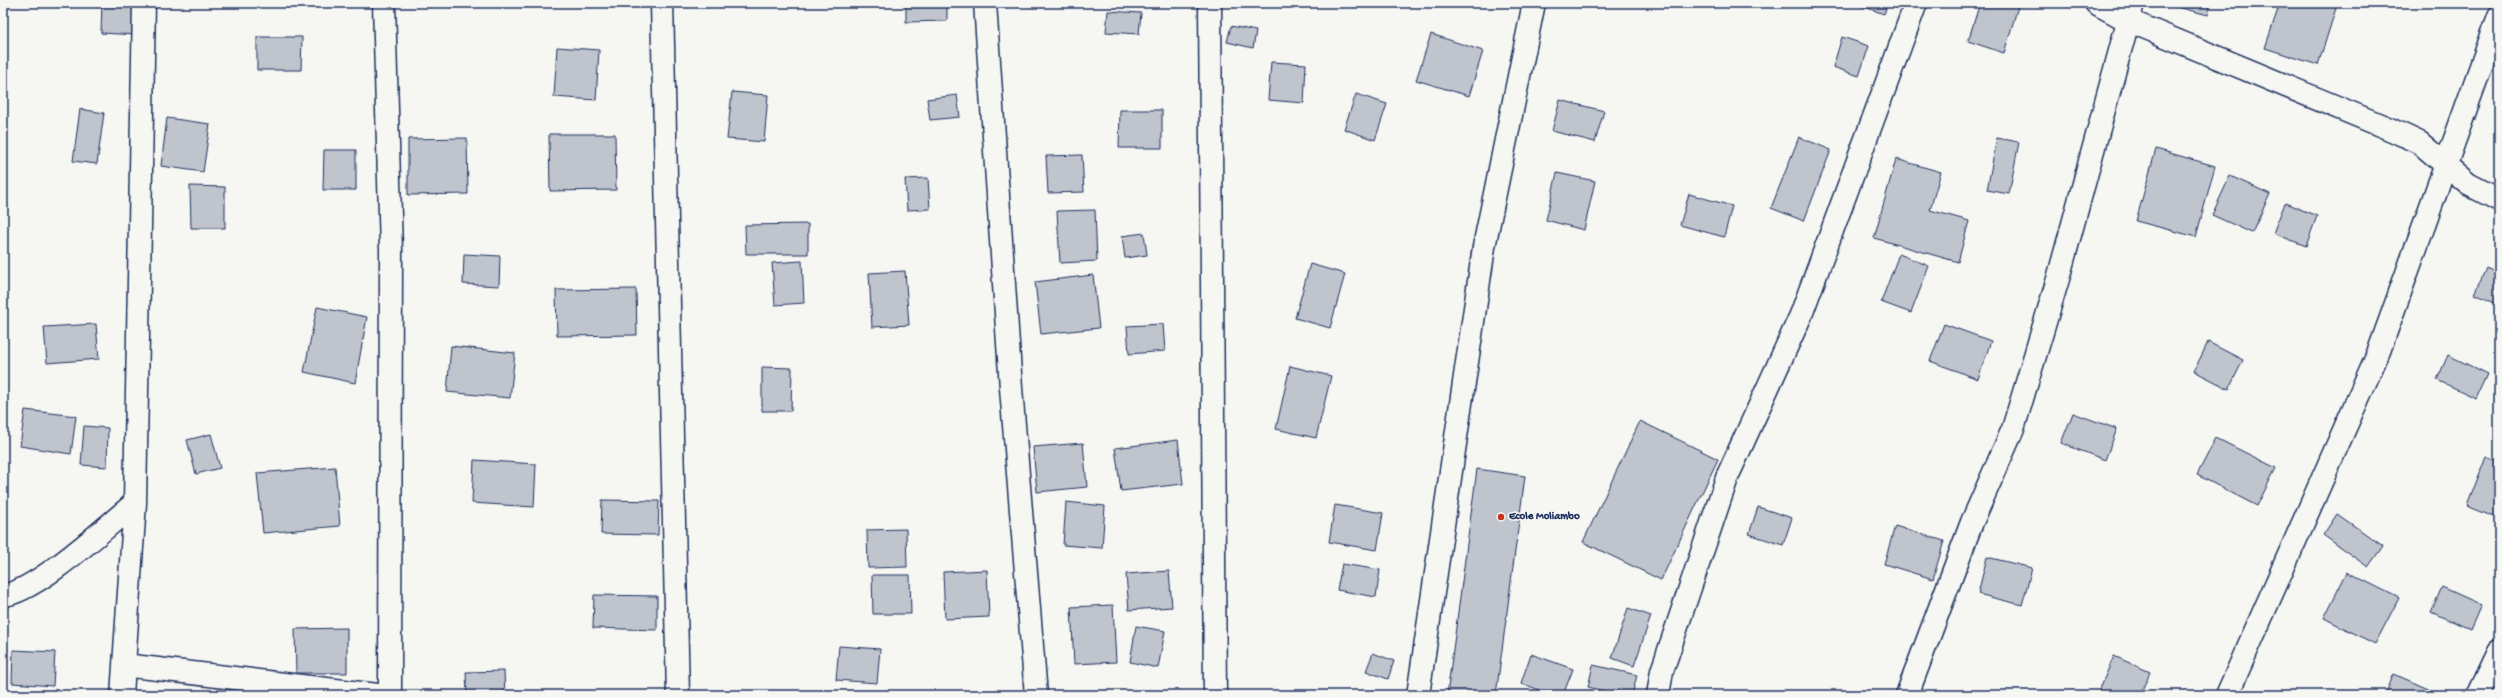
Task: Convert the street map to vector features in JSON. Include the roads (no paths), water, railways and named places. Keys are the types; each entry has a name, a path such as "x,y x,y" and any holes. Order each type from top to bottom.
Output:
{"street":[{"path":"122,695 135,503 144,3"},
{"path":"384,3 391,251 390,695"},
{"path":"662,3 678,695"},
{"path":"985,3 1011,388 1036,695"},
{"path":"1210,3 1215,695"},
{"path":"1418,695 1484,247 1534,3"},
{"path":"1658,695 1669,649 1728,475 1801,315 1916,3"},
{"path":"2096,3 2130,11 2420,143 2468,184 2499,200"},
{"path":"1907,695 1972,522 2012,429 2058,279 2130,11"},
{"path":"2227,695 2338,447 2379,351 2499,16"},
{"path":"3,596 13,595 35,584 135,503"},
{"path":"2478,695 2499,651"},
{"path":"124,665 378,695"}],"place":[{"name":"Ecole Moliambo","path":"1501,517"}]}
